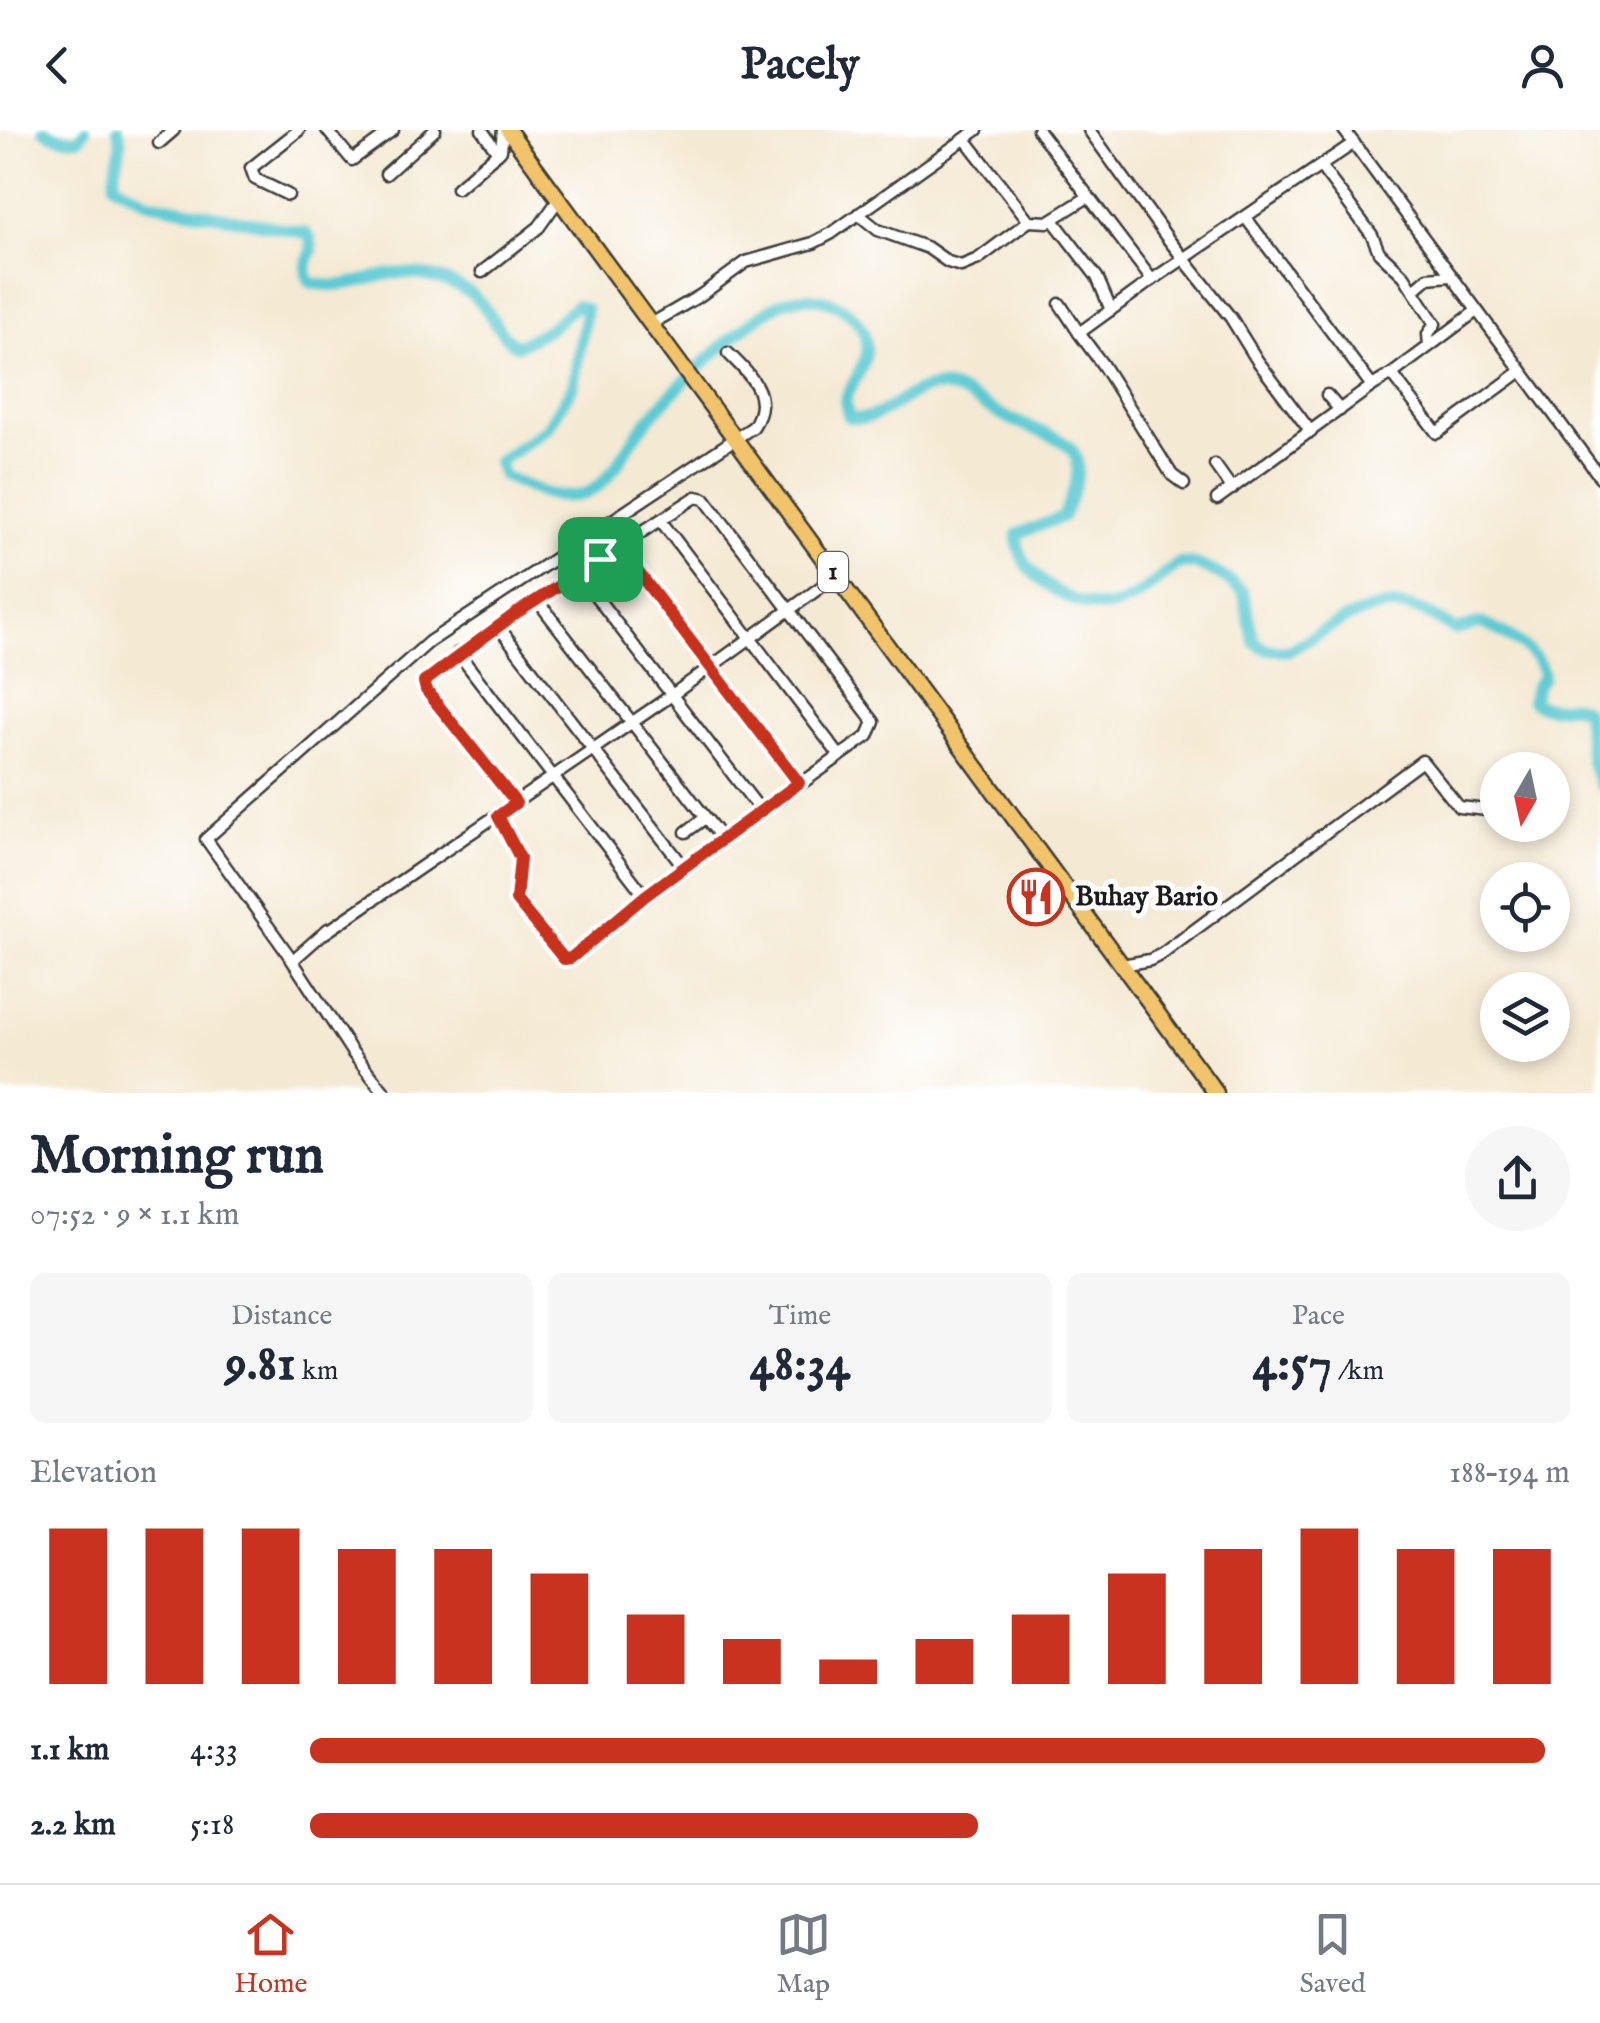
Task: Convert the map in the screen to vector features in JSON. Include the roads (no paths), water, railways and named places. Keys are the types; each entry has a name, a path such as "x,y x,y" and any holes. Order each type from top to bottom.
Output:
{"highway":[{"name":"1","path":"506,130 1216,1093"}],"street":[{"path":"158,143 174,130"},
{"path":"288,195 256,179 251,168 299,130"},
{"path":"326,130 352,160 393,130"},
{"path":"386,174 436,130"},
{"path":"482,130 498,153"},
{"path":"456,188 498,153 506,130"},
{"path":"651,324 701,295 746,262 813,243 977,130"},
{"path":"1038,130 1152,280"},
{"path":"1089,130 1231,318 1311,432"},
{"path":"1344,130 1600,477"},
{"path":"964,138 1029,222"},
{"path":"1084,330 1354,143"},
{"path":"1321,167 1372,235 1379,252 1414,290 1435,321 1428,334 1429,346"},
{"path":"858,214 878,230 928,248 961,266 978,259 1029,222 1044,224 1088,196"},
{"path":"482,272 539,226 559,199"},
{"path":"1260,235 1266,205"},
{"path":"1246,218 1372,386"},
{"path":"1053,220 1097,277 1111,310"},
{"path":"1414,290 1428,278 1450,276"},
{"path":"1060,304 1084,330 1090,349 1172,476 1184,484"},
{"path":"1218,499 1476,312"},
{"path":"385,1093 352,1052 293,960 206,839 429,642 737,440 760,418 761,397 754,379 728,352"},
{"path":"1392,374 1437,433 1520,372"},
{"path":"1327,395 1340,410"},
{"path":"1215,465 1232,488"},
{"path":"498,816 520,858 516,900 562,958 571,958 645,896 872,732 872,718 792,607 702,496 696,497 427,677 424,686 515,801"},
{"path":"660,521 839,755"},
{"path":"619,547 799,783"},
{"path":"578,573 761,811"},
{"path":"293,960 333,924 398,884 836,576"},
{"path":"537,600 723,840"},
{"path":"498,626 684,867"},
{"path":"458,654 645,896"},
{"path":"1122,965 1162,954 1422,760 1459,807 1480,807"},
{"path":"472,832 515,801"},
{"path":"686,832 705,818"}],"waterway":[{"path":"44,130 70,139 80,138 85,130"},
{"path":"118,130 115,184 148,202 306,233 312,252 306,272 312,283 338,285 402,273 435,278 474,296 517,346 550,328 576,305 586,309 573,386 547,428 498,462 503,476 522,485 563,497 593,490 609,475 651,416 732,338 789,300 816,298 852,316 865,338 865,358 845,401 849,417 871,416 923,389 943,387 1067,445 1078,470 1062,517 1018,534 1025,562 1036,576 1066,597 1099,607 1113,606 1139,594 1178,564 1186,563 1204,567 1243,592 1254,642 1266,649 1288,651 1352,616 1386,607 1421,611 1456,630 1481,623 1510,637 1536,660 1543,677 1532,701 1585,711 1591,762 1600,785"}],"place":[{"name":"Buhay Bario","path":"1036,897"}]}
